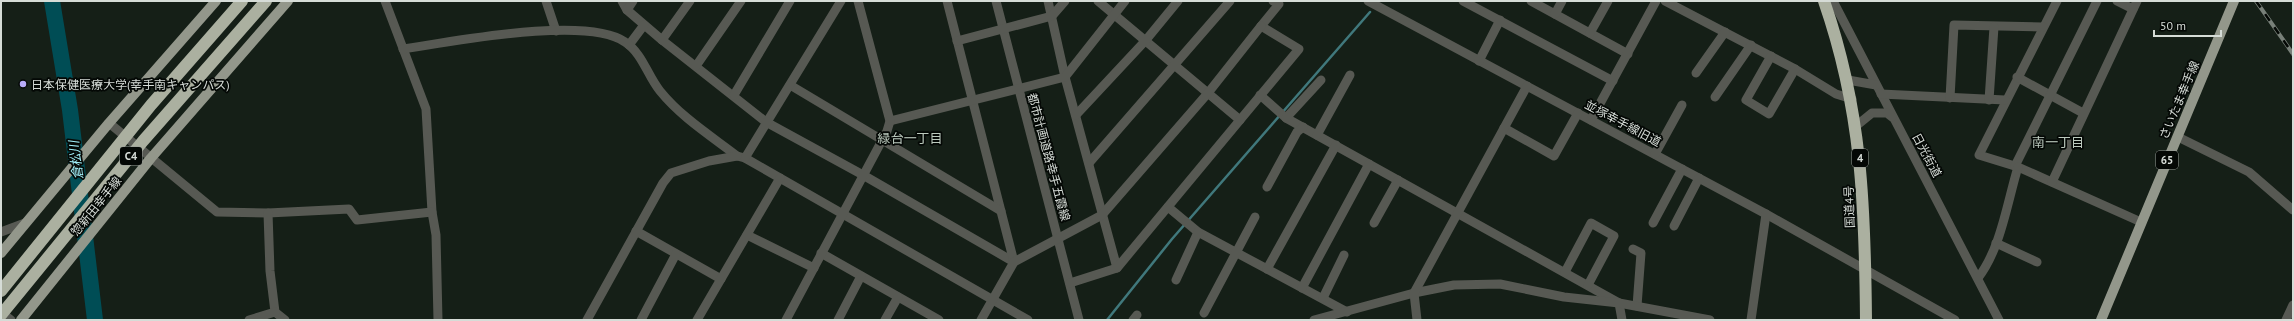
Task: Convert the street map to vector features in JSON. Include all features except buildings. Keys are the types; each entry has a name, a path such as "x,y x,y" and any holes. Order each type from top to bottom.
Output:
{"highway":[{"name":"C4","path":"1,291 146,111 242,1"},
{"name":"C4","path":"1,314 143,141 266,1"},
{"name":"国道4号","path":"1824,1 1848,80 1856,126 1862,172 1866,268 1866,320"}],"main road":[{"path":"1,253 109,123 216,1"},
{"name":"惣新田幸手線","path":"21,320 151,158 288,1"},
{"name":"さいたま幸手線","path":"2104,319 2141,222 2234,1"}],"street":[{"path":"385,1 426,109 432,212 436,235 438,320"},
{"path":"546,1 556,31"},
{"path":"622,1 626,10 766,122 863,175 1014,262"},
{"path":"626,10 633,1"},
{"path":"662,40 690,1"},
{"path":"696,66 740,1"},
{"path":"734,95 790,1"},
{"path":"587,320 663,183 671,173 709,161 741,157 790,85 842,1"},
{"path":"786,320 882,139 890,121 861,1"},
{"path":"947,1 1014,262"},
{"name":"都市計画道路幸手五霞線","path":"996,1 1079,320"},
{"path":"1048,1 1065,77 1117,268"},
{"path":"957,41 1052,16 1065,1"},
{"path":"1098,1 1240,120"},
{"path":"890,121 1065,77 1125,1"},
{"path":"1076,115 1146,40 1178,1"},
{"path":"1089,163 1176,66 1230,1"},
{"name":"並塚幸手線旧道","path":"1368,1 1866,268 1955,320"},
{"path":"1463,1 1613,81"},
{"path":"1531,1 1628,54"},
{"path":"1555,14 1562,1"},
{"path":"1590,33 1608,1"},
{"path":"1591,120 1656,1"},
{"path":"1665,1 1751,45 1836,94 1852,99"},
{"name":"日光街道","path":"1833,1 1999,320"},
{"path":"2057,1 2005,100 1979,155 2016,167 2141,222"},
{"path":"1978,278 1996,243 2016,167 2097,1"},
{"path":"2052,182 2083,113 2135,5 2117,1"},
{"path":"981,320 1014,262 1102,215 1208,93 1278,2"},
{"path":"1479,61 1500,20"},
{"path":"629,45 644,25"},
{"path":"1950,98 1954,25 2043,27"},
{"path":"1070,283 1117,268 1299,49 1261,26"},
{"path":"1988,100 1994,27"},
{"path":"403,49 538,31 608,33 629,45 639,54 659,90 688,118 741,157 1028,320"},
{"path":"1696,74 1725,32"},
{"path":"1715,97 1751,45"},
{"path":"1771,56 1746,100 1769,114 1795,69"},
{"path":"1317,135 1350,75"},
{"path":"2017,77 2083,113"},
{"path":"1286,118 1321,80"},
{"path":"1848,80 1876,85"},
{"path":"790,85 1001,212"},
{"path":"1417,320 1414,293 1527,86"},
{"path":"1881,94 2005,100"},
{"path":"1260,95 1286,118 1619,303"},
{"path":"1655,154 1682,105"},
{"path":"1504,128 1554,156 1578,113"},
{"path":"1856,126 1872,113 1887,113 1893,118"},
{"path":"109,123 217,212 268,213 349,209 357,220 432,212"},
{"path":"1267,187 1297,132 1303,127"},
{"path":"2178,137 2249,172 2293,210"},
{"path":"1266,269 1336,145"},
{"path":"1302,288 1369,164"},
{"path":"1653,223 1682,169"},
{"path":"697,320 780,178"},
{"path":"1674,226 1699,178"},
{"path":"1374,222 1398,180"},
{"path":"1168,207 1198,232 1323,298 1348,316"},
{"path":"268,213 270,271 275,312 285,320"},
{"path":"1751,320 1766,214"},
{"path":"1204,312 1255,217"},
{"path":"1,232 25,223"},
{"path":"1565,272 1591,223 1614,236 1588,286"},
{"path":"636,232 721,279"},
{"path":"1176,280 1198,232"},
{"path":"747,235 814,268"},
{"path":"1996,243 2037,262"},
{"path":"1632,249 1641,253 1637,306"},
{"path":"822,253 937,319"},
{"path":"641,320 676,254"},
{"path":"1323,298 1344,255"},
{"path":"838,320 861,276"},
{"path":"1314,320 1348,316 1414,293 1454,285 1500,284 1564,297 1619,303 1710,320"},
{"path":"885,320 898,296"},
{"path":"1619,303 1622,320"},
{"path":"2286,320 2293,305"},
{"path":"249,320 275,312"},
{"path":"1,314 11,320"}],"waterway":[{"name":"倉松川","path":"52,1 70,110 95,320"},
{"path":"1107,320 1172,239 1370,12"}],"railway":[{"path":"2256,1 2293,54"}],"place":[{"name":"日本保健医療大学(幸手南キャンパス)","path":"23,84"}],"district":[{"name":"緑台一丁目","path":"910,138"},
{"name":"南一丁目","path":"2058,142"}]}
